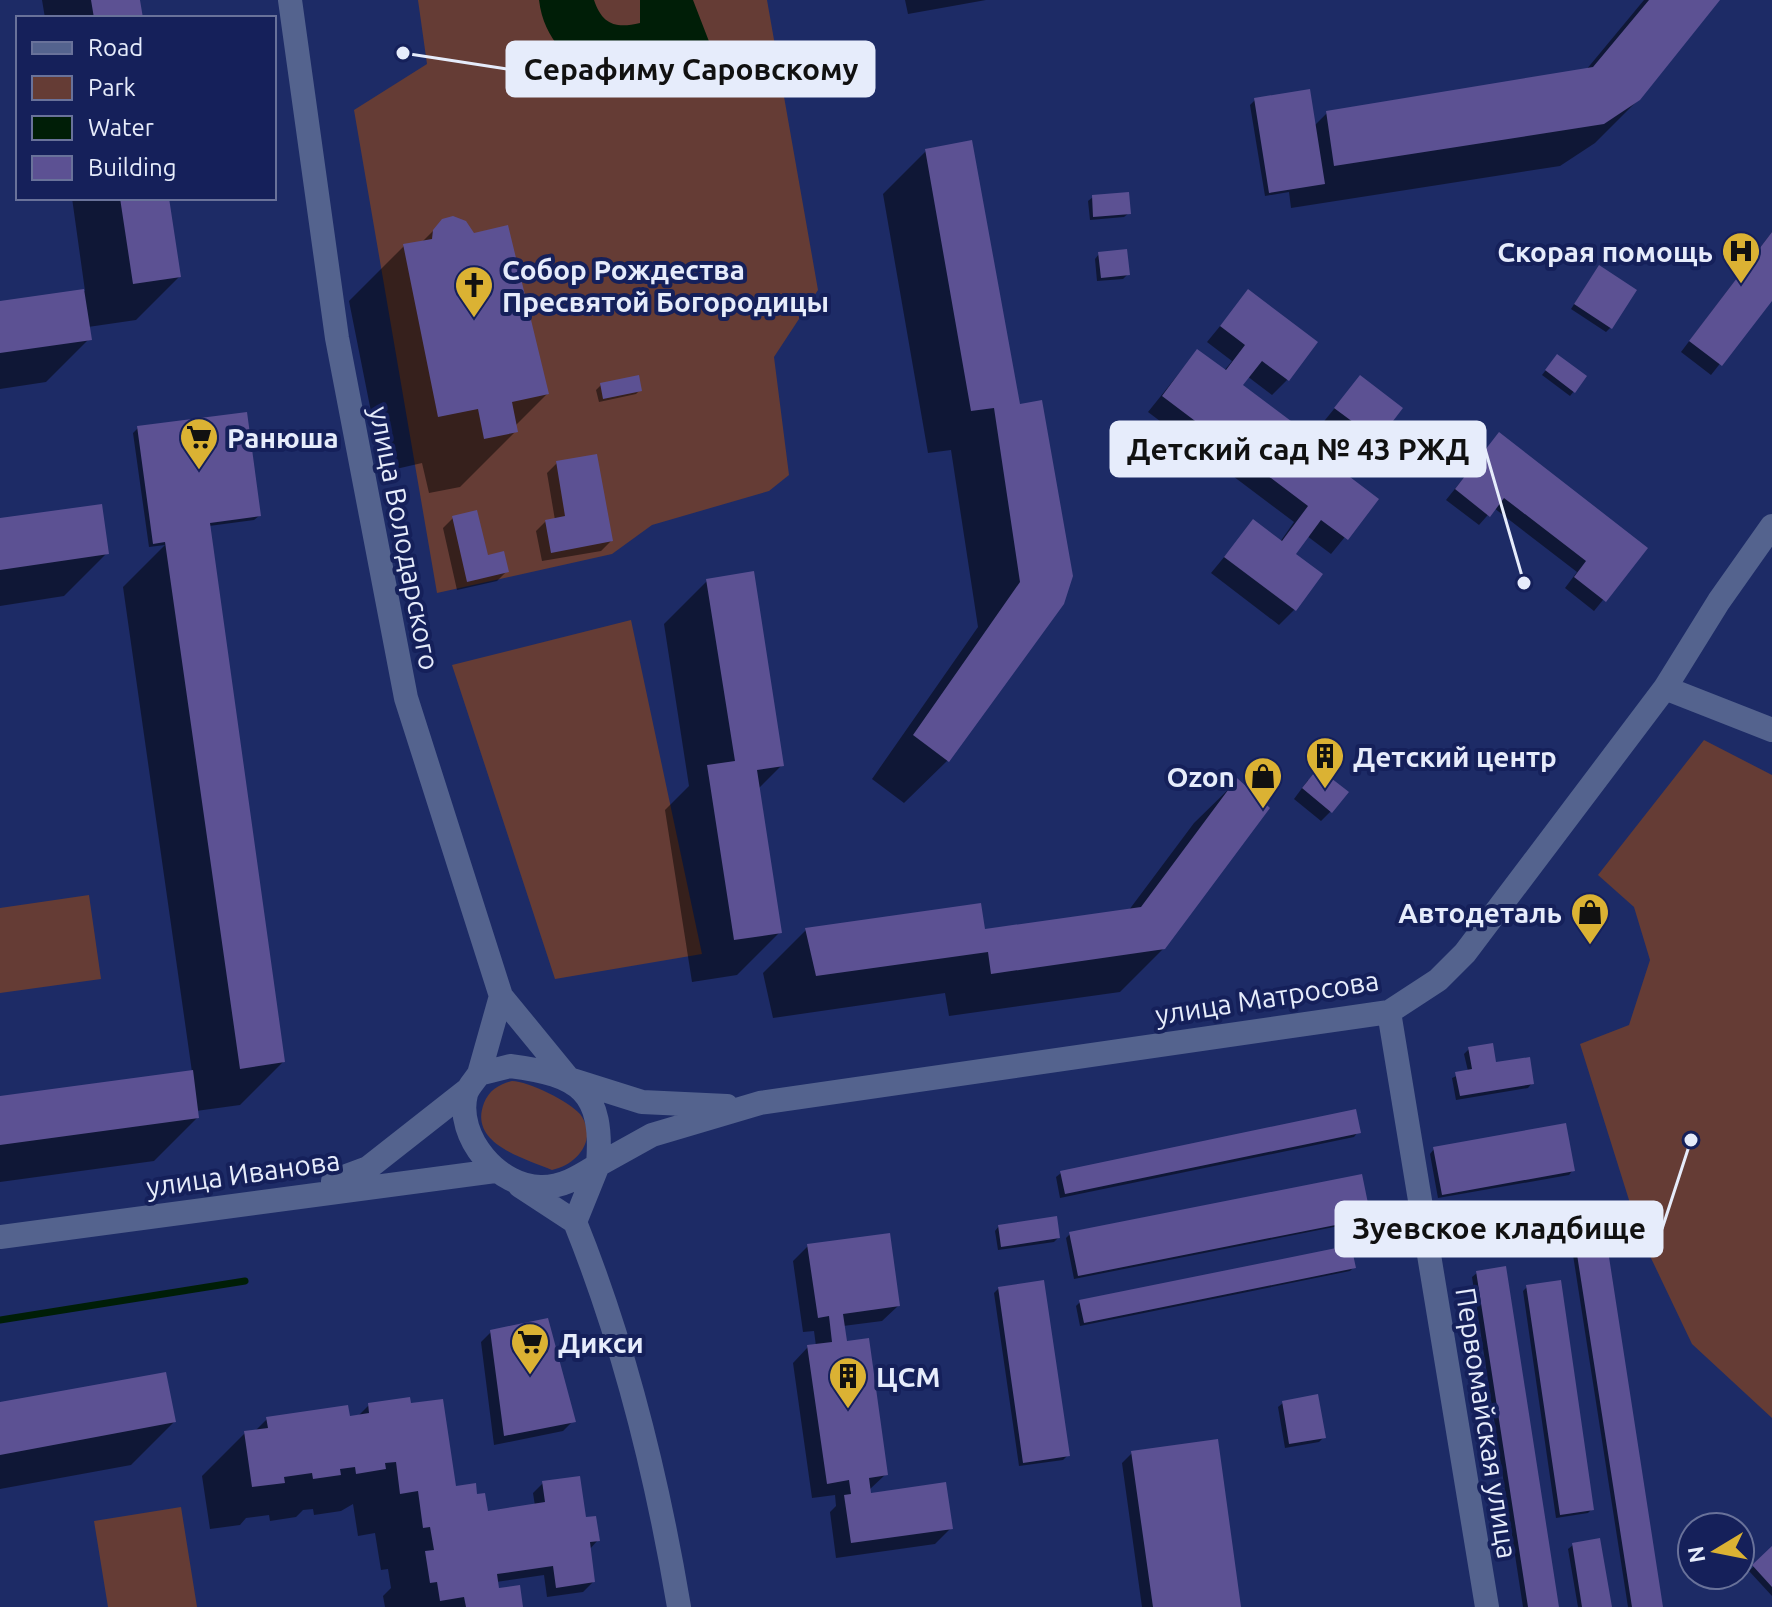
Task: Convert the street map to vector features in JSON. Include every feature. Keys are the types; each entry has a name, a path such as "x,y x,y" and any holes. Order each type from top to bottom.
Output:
{"street":[{"name":"улица Володарского","path":"290,0 337,338 401,673 501,996"},
{"name":"улица Матросова","path":"598,1165 652,1135 748,1107 1389,1012 1438,980 1465,953 1665,688 1719,601 1772,526"},
{"path":"1665,688 1772,730"},
{"path":"501,996 569,1079 589,1097 601,1130 598,1165 575,1222"},
{"path":"501,996 464,1111 470,1133 505,1177 575,1222 636,1402 667,1533 679,1607"},
{"name":"Первомайская улица","path":"1389,1012 1487,1607"},
{"path":"285,1197 368,1168 473,1082 510,1066 548,1071 642,1102 748,1107"},
{"path":"505,1177 539,1188 563,1185 598,1165"},
{"name":"улица Иванова","path":"0,1237 285,1197 505,1177"}],"green space":[{"path":"418,0 767,0 818,290 774,357 789,475 769,491 652,525 612,554 437,593 354,110 427,64"},
{"path":"631,620 702,954 555,979 452,665"},
{"path":"1704,740 1772,775 1772,1418 1692,1344 1640,1235 1580,1044 1629,1025 1650,960 1634,907 1598,875"},
{"path":"89,895 101,979 0,993 0,908"},
{"path":"512,1081 548,1093 580,1114 585,1123 586,1141 570,1163 552,1170 514,1154 491,1139 481,1117 484,1103 495,1088"},
{"path":"181,1507 197,1607 108,1607 94,1521"}],"water":[{"path":"539,0 594,0 605,19 623,25 640,23 640,0 693,0 710,44 693,67 686,71 653,71 599,84 560,48 546,27"}],"building":[{"path":"91,0 140,0 143,16 94,16"},
{"path":"1649,0 1720,0 1640,100 1604,124 1334,166 1326,111 1593,67"},
{"path":"1310,89 1325,184 1269,193 1254,98"},
{"path":"972,140 1020,404 1042,400 1073,576 1064,604 949,762 913,735 1020,582 994,408 971,411 925,149"},
{"path":"1129,192 1131,214 1093,217 1092,195"},
{"path":"120,200 169,200 181,277 133,284"},
{"name":"Собор Рождества Пресвятой Богородицы","path":"453,216 466,221 474,233 508,225 549,394 512,402 518,432 484,439 478,409 438,417 403,244 432,239 433,230 442,219"},
{"path":"1772,232 1772,301 1722,366 1689,341"},
{"path":"1127,249 1130,275 1101,278 1098,252"},
{"path":"1599,265 1637,290 1612,329 1574,304"},
{"path":"84,289 92,340 0,353 0,301"},
{"path":"1248,289 1318,342 1289,381 1262,361 1243,385 1339,457 1361,428 1334,408 1360,375 1403,408 1350,477 1379,499 1348,540 1321,520 1296,554 1323,574 1296,611 1224,557 1253,519 1282,541 1308,506 1162,396 1197,349 1226,370 1245,345 1220,326"},
{"path":"1557,354 1587,376 1575,393 1545,370"},
{"path":"639,375 642,391 603,399 600,383"},
{"path":"247,412 261,516 210,523 285,1062 240,1069 165,542 153,544 137,426"},
{"path":"1499,432 1648,548 1606,602 1574,577 1586,561 1504,498 1490,517 1455,489"},
{"path":"597,454 613,541 551,553 545,520 565,516 556,461"},
{"path":"102,504 109,554 0,570 0,518"},
{"path":"477,510 488,555 504,551 509,572 467,582 452,516"},
{"path":"754,571 784,766 757,770 782,933 734,940 707,765 735,761 706,579"},
{"name":"Детский центр","path":"1318,768 1349,792 1332,813 1302,788"},
{"path":"1237,778 1270,808 1165,949 991,974 988,952 816,976 805,928 981,903 985,929 1141,907"},
{"path":"1493,1043 1496,1062 1530,1057 1534,1084 1460,1096 1455,1072 1472,1069 1468,1047"},
{"path":"193,1070 199,1118 0,1145 0,1096"},
{"path":"1356,1109 1361,1133 1065,1194 1060,1171"},
{"path":"1566,1123 1575,1171 1442,1195 1433,1147"},
{"path":"1362,1174 1371,1218 1078,1276 1069,1232"},
{"path":"1057,1216 1060,1238 1001,1247 998,1225"},
{"name":"ЦСМ","path":"890,1233 900,1306 843,1314 847,1341 869,1338 888,1475 869,1478 871,1493 946,1482 953,1529 851,1543 844,1495 851,1494 849,1480 827,1484 807,1345 832,1342 829,1316 818,1318 807,1244"},
{"path":"1607,1244 1663,1607 1632,1607 1576,1248"},
{"path":"1351,1245 1356,1268 1084,1323 1079,1300"},
{"path":"1506,1266 1559,1607 1528,1607 1476,1271"},
{"path":"1044,1280 1070,1456 1023,1463 998,1287"},
{"path":"1561,1280 1594,1510 1560,1515 1526,1285"},
{"name":"Дикси","path":"548,1318 576,1422 504,1436 490,1330"},
{"path":"166,1372 176,1422 0,1455 0,1402"},
{"path":"1318,1394 1326,1438 1289,1444 1282,1401"},
{"path":"410,1397 411,1403 443,1399 456,1486 476,1483 477,1494 485,1493 488,1511 545,1502 542,1481 580,1476 586,1517 596,1516 600,1541 590,1542 595,1582 556,1588 553,1566 497,1574 499,1588 520,1585 523,1607 466,1607 464,1597 440,1601 437,1582 430,1583 425,1551 434,1550 430,1527 423,1528 418,1491 400,1494 396,1462 385,1463 386,1469 356,1474 355,1467 340,1469 341,1475 313,1479 312,1473 284,1477 285,1483 252,1487 244,1431 268,1428 266,1417 348,1405 350,1416 369,1413 368,1403"},
{"path":"1218,1439 1241,1607 1153,1607 1131,1451"},
{"path":"1600,1538 1612,1607 1582,1607 1572,1543"},
{"path":"1772,1546 1772,1587 1756,1569 1756,1561"}],"waterway":[{"path":"0,1320 245,1281"}],"place":[{"name":"Серафиму Саровскому","path":"403,53"},
{"name":"Скорая помощь","path":"1741,285"},
{"name":"Собор Рождества Пресвятой Богородицы","path":"474,319"},
{"name":"Ранюша","path":"199,471"},
{"name":"Детский сад № 43 РЖД","path":"1524,583"},
{"name":"Детский центр","path":"1325,790"},
{"name":"Ozon","path":"1263,810"},
{"name":"Автодеталь","path":"1590,946"},
{"name":"Зуевское кладбище","path":"1691,1140"},
{"name":"Дикси","path":"530,1376"},
{"name":"ЦСМ","path":"848,1410"}]}
